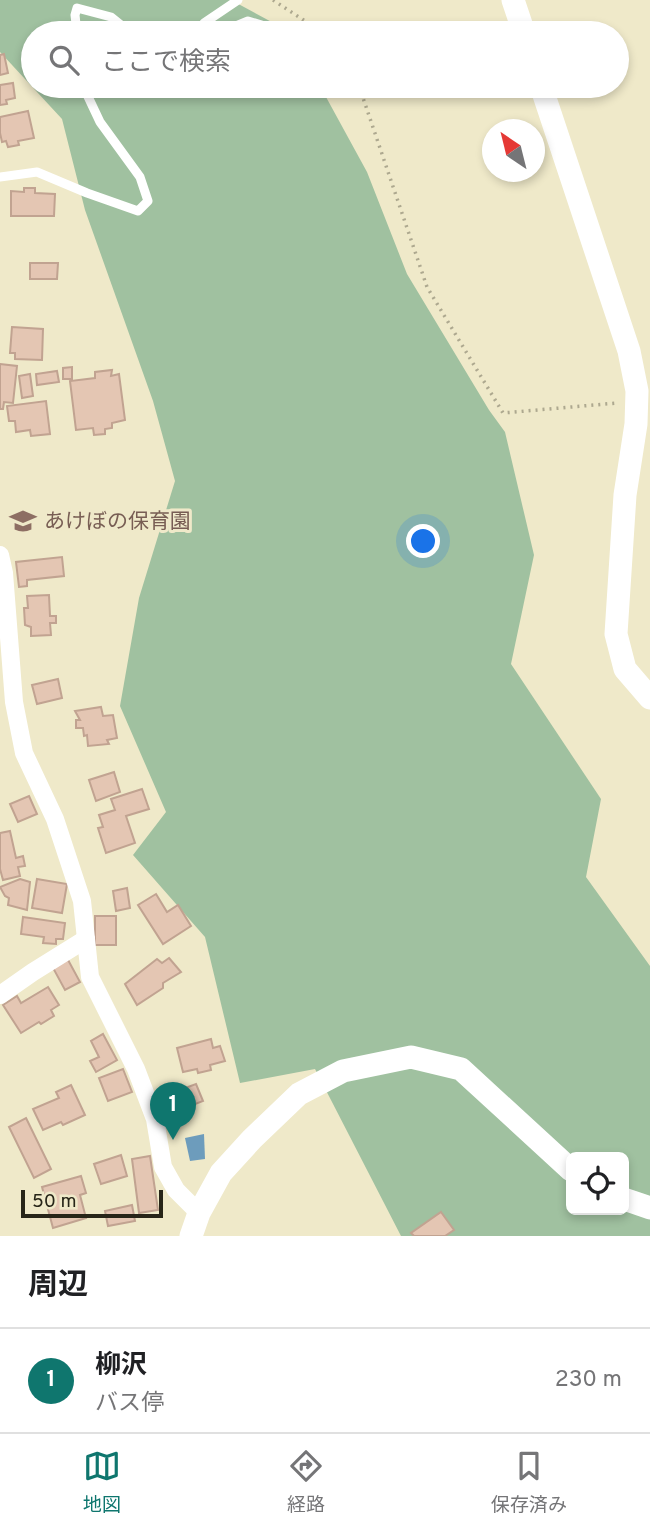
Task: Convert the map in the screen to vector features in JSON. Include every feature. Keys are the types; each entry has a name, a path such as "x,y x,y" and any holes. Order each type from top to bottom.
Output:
{"street":[{"path":"513,0 520,21"},
{"path":"545,98 629,351 637,391 636,424 625,495 616,634 625,669 650,698"},
{"path":"0,555 4,573 15,702 9,716 55,819 82,901 90,977 136,1069 155,1119 163,1167 176,1190 199,1213"},
{"path":"0,995 86,939"},
{"path":"191,1236 199,1213 221,1173 299,1094 343,1071 411,1057 461,1069 566,1165"},
{"path":"629,1201 650,1208"}],"lane":[{"path":"207,21 238,0"},
{"path":"76,21 77,8 111,17 116,21"},
{"path":"0,177 37,172 138,211 148,201 140,177 100,122 89,98"}],"path":[{"path":"274,0 306,21"},
{"path":"363,98 427,287 503,413 637,401"}],"green space":[{"path":"0,0 231,0 270,21 21,21 21,75 0,52"},
{"path":"43,98 327,98 367,172 407,274 505,432 534,555 511,664 601,799 586,877 650,966 650,1236 401,1236 315,1069 240,1083 205,937 133,855 166,812 120,706 139,598 175,481 153,401 85,210 62,119"}],"water":[{"path":"204,1134 205,1159 190,1161 185,1138"}],"building":[{"path":"4,54 8,73 0,75 0,55"},
{"path":"13,83 15,98 0,105 0,85"},
{"path":"28,111 34,138 18,141 19,145 8,147 6,141 2,142 0,117"},
{"path":"24,188 35,188 35,193 55,194 54,216 11,216 11,191 24,192"},
{"path":"30,263 58,263 57,279 30,279"},
{"path":"12,327 43,329 42,360 15,359 15,353 10,353"},
{"path":"0,364 17,366 13,403 4,402 3,409 0,409"},
{"path":"72,367 72,379 63,379 63,368"},
{"path":"112,370 111,376 119,374 125,420 112,423 112,428 105,429 105,434 94,435 93,428 76,430 70,381 95,378 95,372"},
{"path":"57,371 59,382 37,385 36,374"},
{"path":"30,374 33,396 22,398 19,376"},
{"path":"46,401 50,434 31,436 30,430 16,432 15,421 9,421 7,406"},
{"path":"62,557 64,576 27,580 27,586 19,587 16,562"},
{"path":"49,595 50,616 56,616 56,623 50,623 51,635 31,636 31,627 25,625 24,608 28,608 27,596"},
{"path":"58,679 62,698 37,704 32,685"},
{"path":"101,707 103,716 113,715 117,738 107,740 109,744 88,746 83,728 76,728 76,720 80,720 75,711"},
{"path":"114,772 120,792 96,801 89,780"},
{"path":"142,789 149,809 126,816 135,843 106,853 98,828 103,827 99,815 115,810 111,799"},
{"path":"29,796 37,814 18,822 10,804"},
{"path":"10,831 16,858 23,856 25,866 18,867 20,876 3,880 0,869 0,833"},
{"path":"20,879 30,882 27,910 8,905 9,898 0,887"},
{"path":"37,879 67,884 62,913 32,908"},
{"path":"127,888 130,908 116,911 113,891"},
{"path":"156,894 167,912 178,905 191,926 163,944 138,905"},
{"path":"95,916 116,916 116,945 95,945"},
{"path":"23,917 65,923 63,939 56,939 56,944 43,943 44,937 21,934"},
{"path":"67,958 80,982 65,990 52,966"},
{"path":"169,958 181,972 137,1005 125,984 157,959 162,963"},
{"path":"48,987 59,1005 51,1010 54,1016 21,1033 3,1005 17,996 21,1003"},
{"path":"103,1034 117,1060 96,1072 90,1061 99,1057 91,1041"},
{"path":"211,1039 213,1048 220,1046 225,1061 210,1065 211,1070 183,1072 177,1048"},
{"path":"123,1069 132,1092 108,1101 99,1078"},
{"path":"196,1084 203,1101 185,1108 177,1091"},
{"path":"71,1085 85,1115 43,1130 33,1109 59,1098 56,1092"},
{"path":"26,1118 51,1169 34,1178 9,1127"},
{"path":"121,1155 127,1176 101,1184 94,1164"},
{"path":"150,1156 158,1210 139,1213 132,1159"},
{"path":"81,1176 86,1193 80,1195 86,1218 53,1228 42,1187"},
{"path":"132,1205 135,1221 108,1226 105,1211"},
{"path":"441,1212 454,1230 445,1236 414,1236 411,1233"}],"place":[{"name":"あけぼの保育園","path":"23,521"},
{"name":"柳沢","path":"173,1140"}]}
